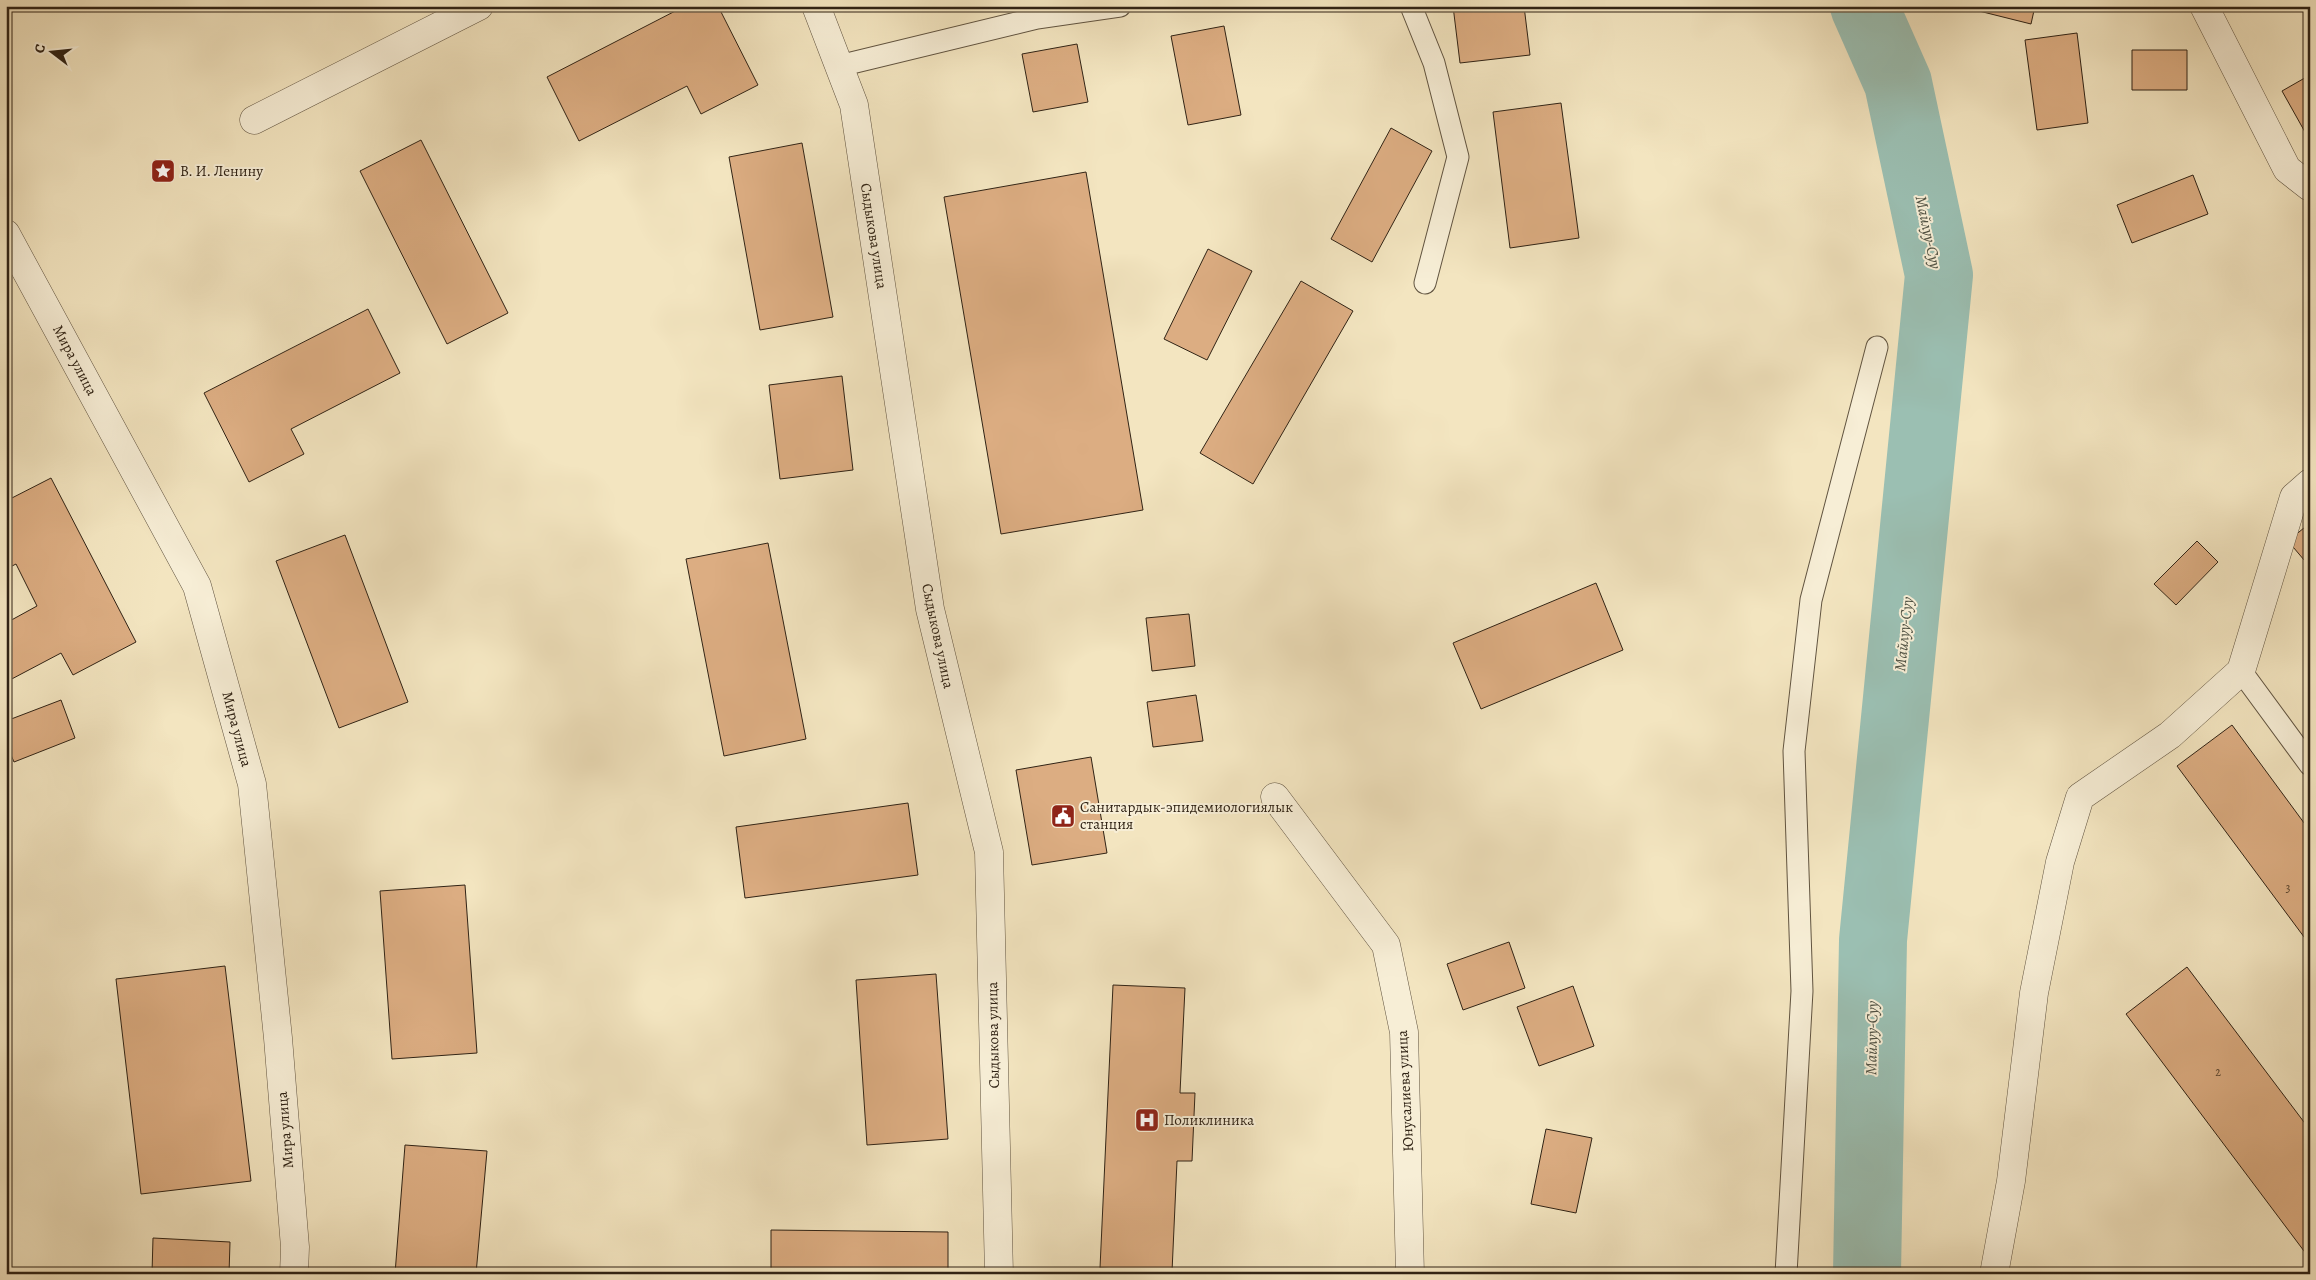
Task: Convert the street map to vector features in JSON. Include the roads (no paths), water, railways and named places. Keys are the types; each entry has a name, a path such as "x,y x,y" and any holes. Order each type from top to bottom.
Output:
{"street":[{"path":"254,120 479,6"},
{"name":"Сыдыкова улица","path":"816,6 854,106 930,609 989,852 999,1274"},
{"path":"2204,6 2287,169 2310,187"},
{"name":"Мира улица","path":"6,234 197,586 239,737 252,784 278,1038 295,1247 294,1274"},
{"path":"1994,1274 2011,1180 2034,993 2060,862 2080,797 2170,734 2241,671 2294,497 2310,483"},
{"name":"Юнусалиева улица","path":"1275,797 1386,945 1404,1032 1410,1274"}],"lane":[{"path":"839,66 1037,18 1120,6"},
{"path":"1411,6 1434,63 1458,157 1425,283"},
{"path":"1786,1274 1802,991 1794,751 1811,600 1877,347"},
{"path":"2241,671 2310,765"}],"waterway":[{"name":"Майлуу-Суу","path":"1864,6 1898,83 1939,275 1873,940 1867,1274"}],"place":[{"name":"В. И. Ленину","path":"163,171"},
{"name":"Санитардык-эпидемиологиялык станция","path":"1063,816"},
{"name":"Поликлиника","path":"1147,1120"}]}
